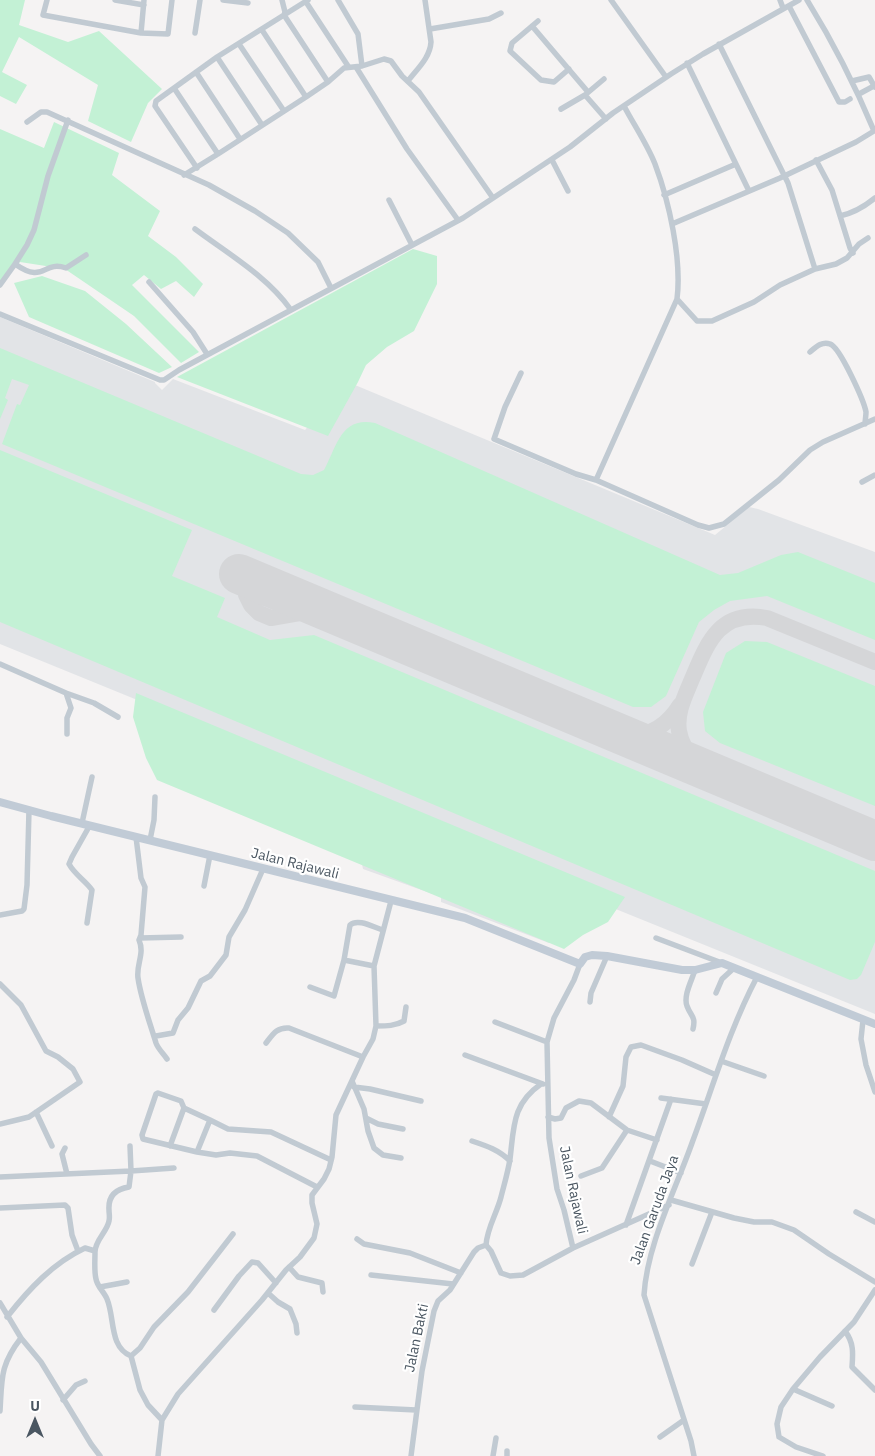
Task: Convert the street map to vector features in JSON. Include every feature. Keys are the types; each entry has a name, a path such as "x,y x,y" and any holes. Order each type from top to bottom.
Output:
{"street":[{"path":"47,0 43,16 140,33 168,34 172,0"},
{"path":"115,0 144,3 140,33"},
{"path":"194,33 200,0"},
{"path":"223,0 248,3"},
{"path":"282,0 284,15 328,82"},
{"path":"338,0 358,34 359,66 407,149 458,220"},
{"path":"408,81 428,54 431,42 425,0"},
{"path":"611,0 666,77"},
{"path":"780,0 786,7 839,102 850,100"},
{"path":"0,314 164,380 207,354 458,220 552,160 624,106 687,63 799,0"},
{"path":"672,224 785,176 874,132 859,94 833,41 807,0"},
{"path":"196,168 155,104 156,101 217,57 307,1 348,66"},
{"path":"430,29 489,19 501,13"},
{"path":"538,21 512,43 510,51 541,80 547,82 554,82 569,69"},
{"path":"532,26 569,69 606,119"},
{"path":"262,30 306,97"},
{"path":"239,44 284,111"},
{"path":"719,44 785,176 815,269"},
{"path":"217,57 262,125"},
{"path":"184,174 306,97 348,66 359,66 388,59 419,92 493,198"},
{"path":"687,63 749,191"},
{"path":"196,72 240,139"},
{"path":"852,80 872,75 874,86 859,94"},
{"path":"562,109 586,94 604,79"},
{"path":"174,88 218,154"},
{"path":"596,480 676,299 678,281 672,224 654,162 624,106"},
{"path":"27,122 41,112 47,112 209,185 255,211 288,233 318,262 331,288"},
{"path":"0,285 27,246 34,230 48,176 68,120"},
{"path":"552,160 568,191"},
{"path":"816,160 832,190 852,253"},
{"path":"664,195 736,164"},
{"path":"840,216 863,208 875,198"},
{"path":"389,200 412,245"},
{"path":"195,229 255,274 283,298 290,310"},
{"path":"676,299 696,321 712,322 815,269 836,264 847,258 868,238"},
{"path":"15,264 28,272 39,274 51,267 59,266 66,268 86,255"},
{"path":"149,282 193,332 207,354"},
{"path":"810,352 820,344 830,344 835,348 844,360 866,413 865,424"},
{"path":"521,373 505,407 494,439 709,528 724,524 740,512 810,450 823,442 875,419"},
{"path":"862,482 875,476"},
{"path":"0,664 94,703 118,717"},
{"path":"66,693 71,708 67,718 67,734"},
{"path":"82,823 92,777"},
{"path":"150,840 154,820 155,797"},
{"name":"Jalan Rajawali","path":"0,802 210,856 465,918 580,964 574,980 554,1018 547,1042 544,1085 549,1138 557,1189 573,1248"},
{"path":"0,915 24,910 30,810"},
{"path":"87,923 92,890 74,872 70,864 72,856 90,825"},
{"path":"136,837 141,878 145,887 140,938 142,947 137,976 141,998 156,1036 156,1042 167,1059"},
{"path":"204,886 210,856"},
{"path":"156,1036 173,1032 178,1020 188,1008 201,981 210,976 226,955 229,937 245,910 263,869"},
{"path":"158,1456 162,1420 189,1380 215,1354 289,1267 300,1257 314,1238 316,1224 312,1195 324,1179 331,1160 336,1116 373,1039 376,1026 374,966 391,900"},
{"path":"310,987 334,996 344,960 350,925 353,922 383,930"},
{"path":"140,938 181,937"},
{"path":"656,938 875,1024"},
{"path":"580,964 588,955 607,956 682,970 695,970 722,963"},
{"path":"590,1002 607,956"},
{"path":"344,960 374,966"},
{"path":"716,993 722,979 734,968"},
{"path":"693,1029 694,1018 687,1006 687,997 695,970"},
{"name":"Jalan Garuda Jaya","path":"694,1456 644,1295 645,1274 654,1242 721,1061 743,1003 757,977"},
{"path":"0,984 21,1005 46,1051 58,1057 73,1069 80,1082 29,1117 0,1124"},
{"path":"376,1026 388,1026 404,1021 406,1007"},
{"path":"863,1020 860,1039 875,1092"},
{"path":"495,1022 547,1042"},
{"path":"266,1043 275,1030 282,1027 289,1028 363,1057"},
{"path":"609,1117 623,1086 626,1057 631,1046 641,1045 716,1075"},
{"path":"465,1055 544,1085"},
{"path":"721,1061 764,1076"},
{"path":"353,1084 421,1101"},
{"path":"353,1084 364,1109 374,1148 383,1155 401,1158"},
{"path":"544,1085 527,1095 513,1125 510,1160 500,1199 486,1237 486,1245 492,1251 501,1273 510,1276 523,1275 573,1248 670,1203 754,1222 772,1222 794,1230 875,1282"},
{"path":"317,1187 257,1156 230,1153 216,1155 143,1139 142,1135 156,1094 158,1093 181,1101 184,1108 228,1129 271,1132 331,1160"},
{"path":"661,1098 706,1104"},
{"path":"626,1224 671,1099"},
{"path":"548,1117 561,1118 566,1108 579,1101 591,1103 627,1130 657,1140"},
{"path":"170,1146 184,1108"},
{"path":"36,1112 52,1146"},
{"path":"366,1118 378,1124 403,1129"},
{"path":"197,1152 210,1120"},
{"path":"581,1176 602,1168 627,1130"},
{"path":"472,1141 490,1147 510,1160"},
{"path":"130,1146 131,1171 129,1187 117,1190 112,1195 109,1208 110,1219 95,1251 96,1281 109,1306 117,1343 121,1350 131,1356 140,1390 148,1405 162,1420"},
{"path":"65,1148 62,1154 67,1174"},
{"path":"650,1161 680,1173"},
{"path":"0,1178 174,1168"},
{"path":"0,1208 66,1205 72,1235 78,1251"},
{"path":"692,1264 712,1212"},
{"path":"856,1212 875,1222"},
{"path":"131,1356 188,1292 233,1234"},
{"path":"357,1238 364,1244 410,1253 461,1274"},
{"name":"Jalan Bakti","path":"411,1456 422,1371 434,1311 438,1301 461,1274 478,1248 486,1245"},
{"path":"4,1313 56,1267 78,1251 85,1248 95,1251"},
{"path":"214,1310 239,1276 252,1262 258,1263 276,1282"},
{"path":"289,1267 298,1277 322,1282 323,1292"},
{"path":"371,1275 453,1284"},
{"path":"100,1287 127,1282"},
{"path":"823,1456 796,1447 779,1437 777,1424 781,1407 793,1389 854,1322 875,1290"},
{"path":"268,1293 290,1309 298,1333"},
{"path":"0,1303 4,1313 41,1362 63,1400 100,1456"},
{"path":"845,1331 851,1339 853,1351 852,1367 875,1390"},
{"path":"0,1411 3,1366 10,1352 21,1338"},
{"path":"0,1356 7,1358"},
{"path":"63,1400 76,1386 85,1381"},
{"path":"793,1389 832,1406"},
{"path":"355,1407 416,1410"},
{"path":"660,1437 684,1420"},
{"path":"493,1456 496,1438"}],"shaded area":[{"path":"0,317 155,382 162,390 173,379 305,430 312,422 331,375 715,535 749,507 875,552 875,1014 586,897 566,929 549,943 441,902 441,897 363,869 361,859 179,717 0,644"}],"green space":[{"path":"0,0 25,0 19,25 68,42 99,31 162,89 148,103 131,142 88,121 98,85 19,37 2,72 27,85 16,104 0,96"},
{"path":"54,122 119,153 112,175 160,211 148,236 176,257 203,284 194,297 176,281 161,289 144,275 132,285 199,352 181,363 134,316 65,269 20,262 0,282 0,129 44,148"},
{"path":"413,249 437,256 437,284 414,331 387,347 366,365 328,436 177,377"},
{"path":"42,276 85,291 126,324 172,367 159,373 29,317 14,283"},
{"path":"0,348 301,474 313,475 324,470 337,443 347,428 364,422 375,423 720,575 738,573 781,555 798,552 875,583 875,640 767,596 730,601 714,610 699,622 666,696 651,707 633,707 2,444 17,404 20,405 29,385 12,379 5,398 8,400 0,419"},
{"path":"0,450 192,530 172,576 225,598 217,617 270,640 314,635 875,871 875,942 861,975 857,979 850,980 0,622"},
{"path":"745,641 767,642 875,686 875,806 720,743 705,731 703,712 726,653"},
{"path":"136,693 625,897 608,922 583,935 564,949 157,780 146,758 133,717"}],"taxiway":[{"path":"297,599 281,584 261,575 250,579 246,586 246,595 251,605 259,613 271,618 311,611 326,611"},
{"path":"696,766 680,736 678,724 680,711 703,653 717,632 726,624 737,619 751,617 767,618 875,662"},
{"path":"623,735 641,735 656,729 663,725 680,705"}],"runway":[{"path":"239,574 875,841"}]}
